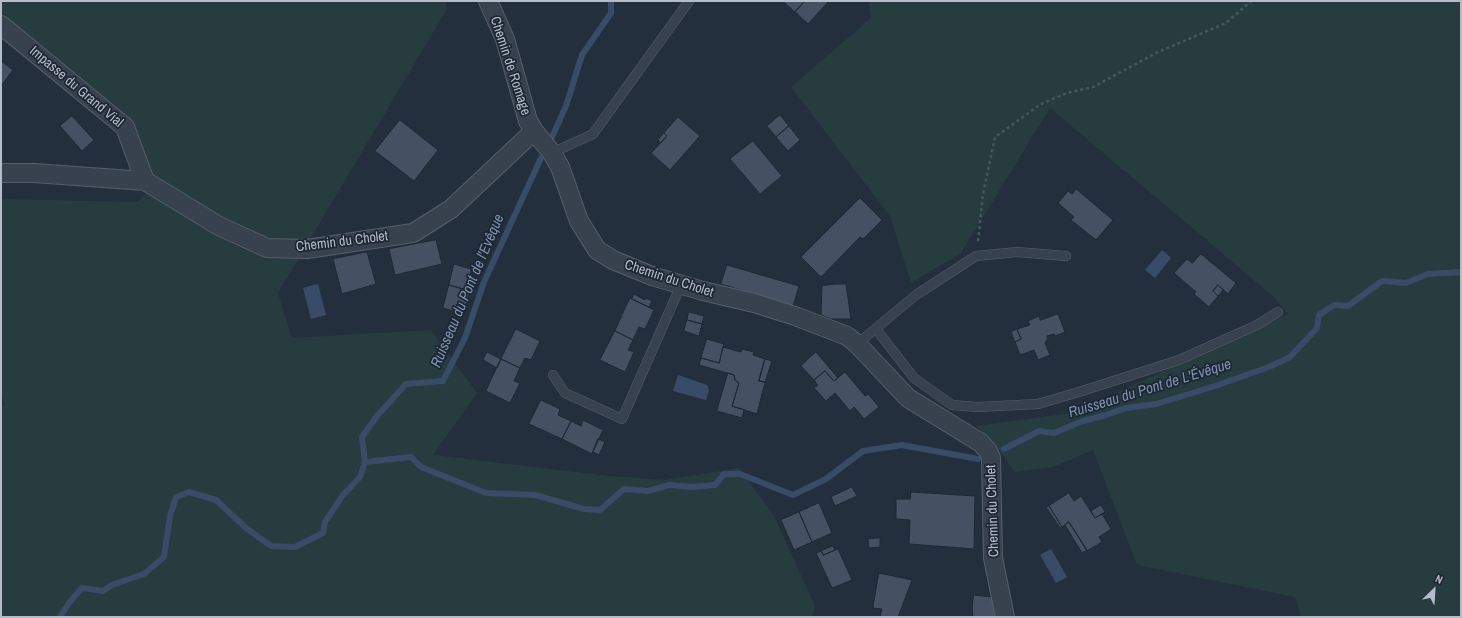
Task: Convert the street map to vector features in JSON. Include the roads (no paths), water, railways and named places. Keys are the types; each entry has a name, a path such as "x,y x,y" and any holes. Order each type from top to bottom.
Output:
{"street":[{"name":"Chemin de Romage","path":"488,1 505,39 528,121 534,131"},
{"name":"Impasse du Grand Vial","path":"1,25 125,127 145,181"},
{"name":"Chemin du Cholet","path":"1,173 34,173 145,181 219,226 267,248 307,249 413,233 451,209 534,131 552,153 560,167 579,221 597,250 613,260 636,270 681,285 754,303 795,316 847,336 857,344 908,398 981,443 988,451 991,458 993,558 1005,617"}],"lane":[{"path":"552,153 593,134 689,1"},
{"path":"857,344 916,296 976,256 1017,252 1066,256"},
{"path":"553,375 565,393 622,419 681,285"},
{"path":"876,329 914,378 952,405 977,407 1038,404 1082,391 1179,360 1257,325 1278,312"}],"water":[{"path":"1162,250 1171,258 1155,278 1145,270"},
{"path":"318,284 326,315 311,319 303,288"},
{"path":"678,375 707,385 709,390 706,400 673,391"},
{"path":"1051,549 1067,577 1056,583 1040,555"}],"waterway":[{"name":"Ruisseau du Pont de l'Evêque","path":"552,137 566,106 582,55 611,13 611,1"},
{"name":"Ruisseau du Pont de l'Evêque","path":"365,462 362,437 377,416 406,384 443,381 465,338 484,282 541,158"},
{"name":"Ruisseau du Pont de L'Évêque","path":"1004,449 1039,431 1054,433 1080,422 1126,408 1156,404 1215,386 1269,367 1290,357 1317,328 1319,315 1334,305 1348,306 1382,281 1406,283 1428,274 1461,272"},
{"path":"60,617 69,603 82,588 103,591 112,585 144,574 164,557 170,516 176,497 189,492 216,500 246,528 271,546 295,547 323,533 325,522 343,495 360,477 365,462 411,457 421,467 486,493 535,495 584,509 600,510 624,489 648,491 669,485 693,487 715,485 724,474 740,474 793,495 826,479 863,451 902,445 978,459"}]}
